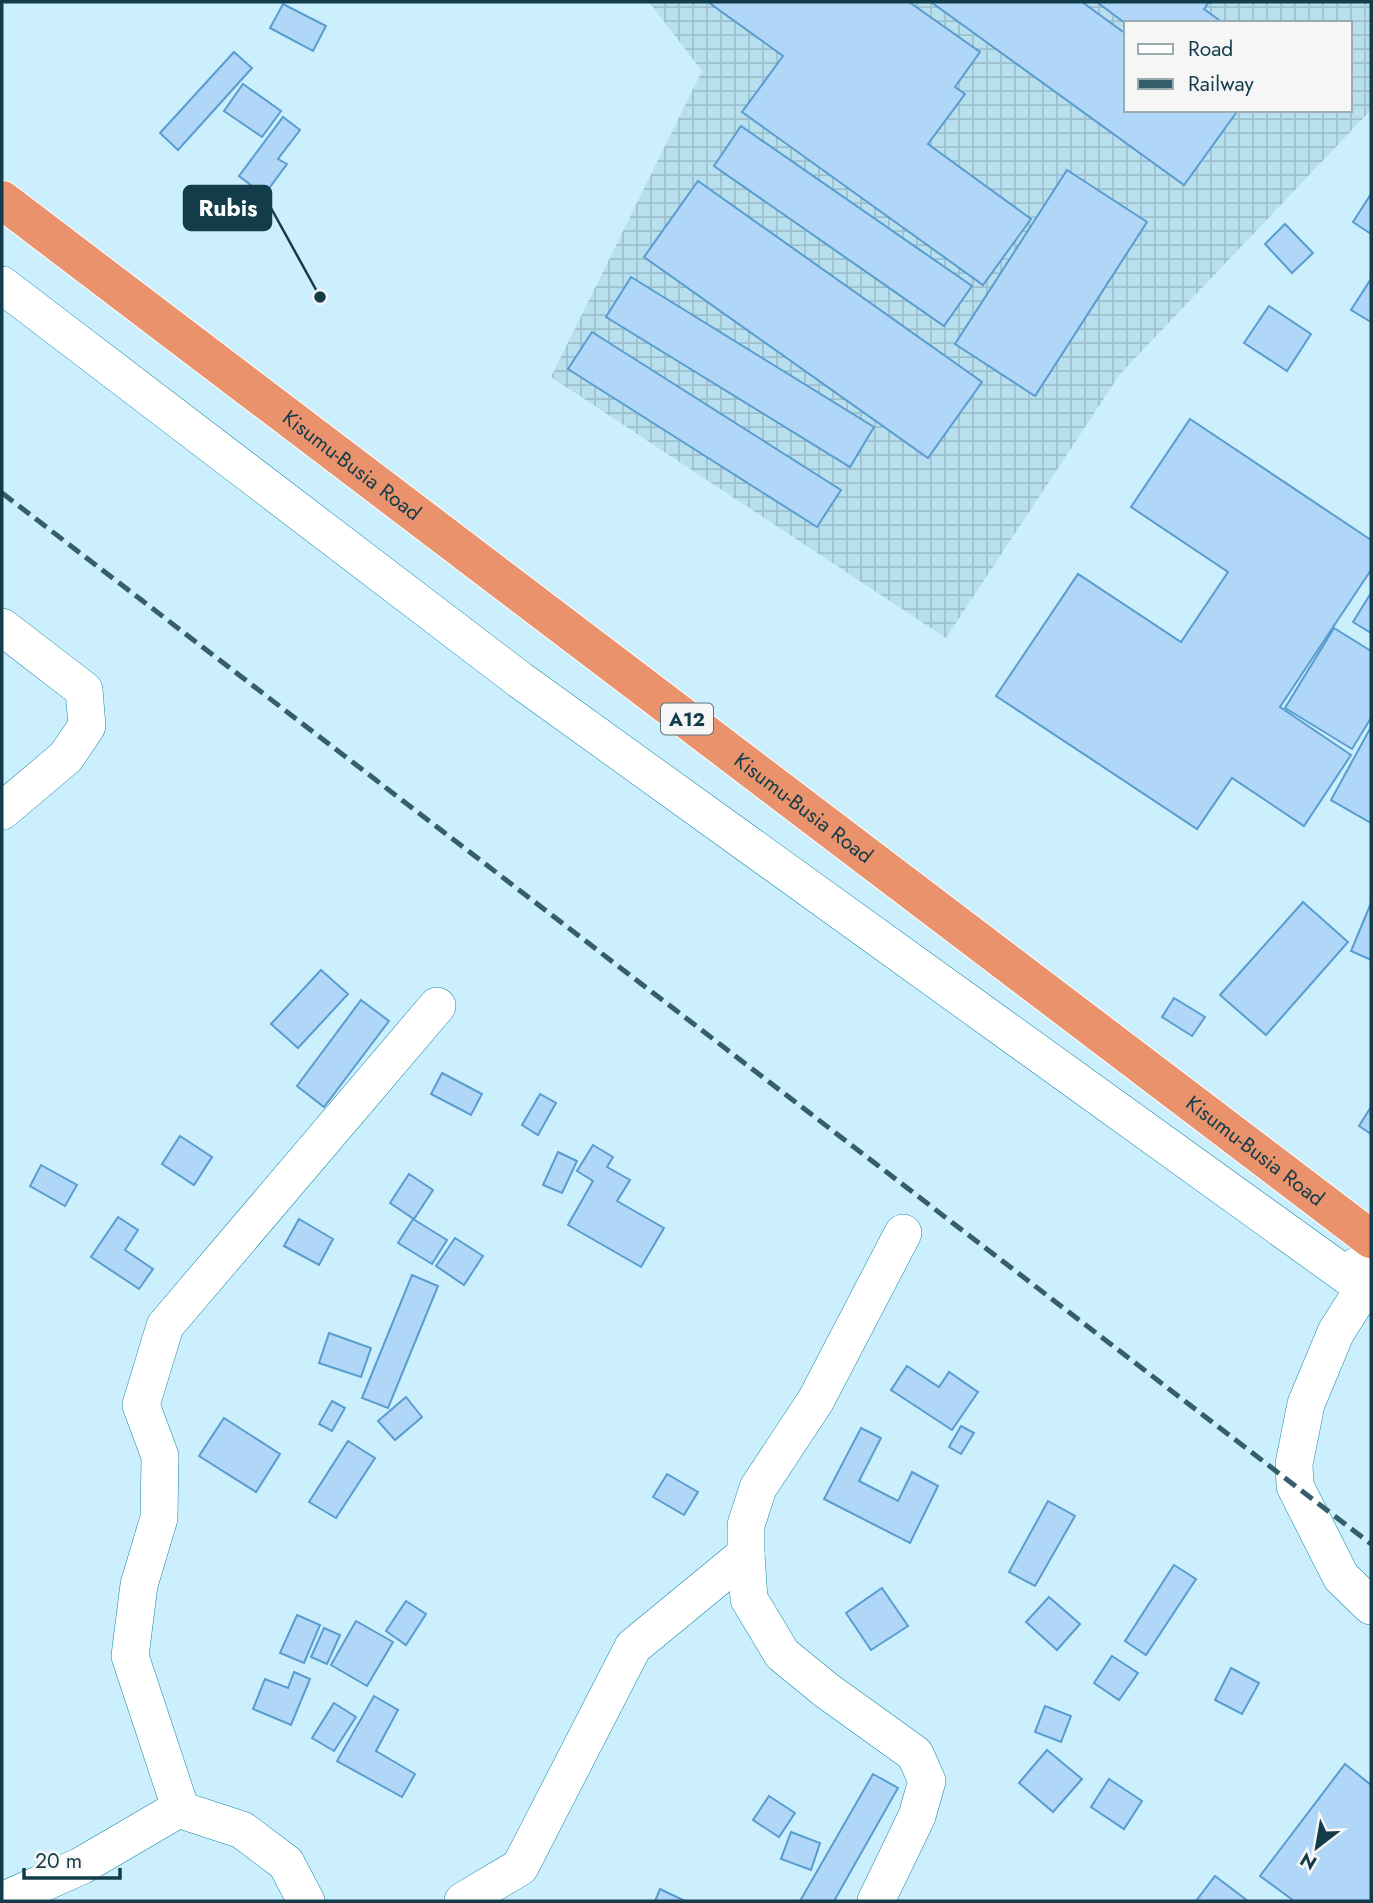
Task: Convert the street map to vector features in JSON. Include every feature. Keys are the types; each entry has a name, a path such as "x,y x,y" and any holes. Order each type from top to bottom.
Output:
{"highway":[{"name":"Kisumu-Busia Road","path":"2,200 1371,1239"}],"street":[{"path":"2,285 520,680 1368,1291"},
{"path":"2,627 84,690 87,726 66,757 2,811"},
{"path":"306,1901 286,1863 242,1830 181,1810 130,1656 139,1585 159,1518 160,1455 141,1405 165,1326 437,1006"},
{"path":"1339,1214 1368,1291"},
{"path":"876,1901 917,1816 927,1781 915,1754 826,1690 782,1654 749,1599 747,1525 758,1488 816,1400 903,1233"},
{"path":"1368,1291 1336,1332 1306,1404 1294,1464 1295,1486 1341,1577 1371,1606"},
{"path":"463,1901 520,1867 633,1647 746,1554"},
{"path":"2,1900 81,1867 170,1814"}],"shaded area":[{"path":"649,2 1371,2 1371,110 1120,374 946,638 551,377 702,71"}],"building":[{"path":"708,2 909,2 980,52 955,87 965,94 928,144 1031,219 983,285 742,112 783,56"},
{"path":"931,2 1082,2 1124,33 1124,112 1235,112 1184,185"},
{"path":"1097,2 1209,2 1204,9 1220,21 1124,21"},
{"path":"283,4 326,26 313,51 270,28"},
{"path":"234,52 252,68 178,150 160,133"},
{"path":"243,84 281,111 262,137 224,111"},
{"path":"283,117 300,130 278,159 287,164 264,195 239,176"},
{"path":"741,126 972,286 944,326 714,166"},
{"path":"1067,170 1147,222 1035,396 955,344"},
{"path":"698,181 982,382 928,458 644,257"},
{"path":"1371,194 1371,234 1353,222"},
{"path":"1285,224 1313,253 1292,273 1265,244"},
{"path":"631,277 874,427 850,467 606,317"},
{"path":"1371,279 1371,322 1351,310"},
{"path":"1269,306 1311,334 1287,371 1244,343"},
{"path":"592,332 841,490 817,527 568,369"},
{"path":"1190,419 1371,540 1371,570 1280,707 1351,755 1304,826 1232,778 1197,829 996,696 1078,574 1181,642 1228,572 1131,507"},
{"path":"1371,593 1371,633 1353,622"},
{"path":"1334,628 1371,651 1371,718 1352,749 1285,708"},
{"path":"1371,727 1371,823 1331,800"},
{"path":"1303,902 1348,942 1266,1035 1220,995"},
{"path":"1371,903 1371,960 1351,951"},
{"path":"321,970 348,994 298,1048 271,1024"},
{"path":"1174,998 1205,1017 1192,1036 1162,1017"},
{"path":"361,1000 389,1021 324,1107 297,1086"},
{"path":"442,1073 482,1094 471,1115 431,1094"},
{"path":"540,1094 556,1103 538,1135 522,1125"},
{"path":"1371,1107 1371,1134 1359,1126"},
{"path":"180,1136 212,1157 194,1185 162,1164"},
{"path":"593,1145 613,1157 607,1167 630,1180 617,1201 664,1228 641,1267 568,1225 593,1181 577,1171"},
{"path":"558,1152 577,1161 562,1193 543,1185"},
{"path":"41,1165 77,1185 65,1206 30,1186"},
{"path":"409,1174 433,1190 414,1219 390,1203"},
{"path":"118,1217 138,1230 125,1250 153,1269 139,1289 91,1257"},
{"path":"299,1219 333,1239 319,1265 284,1246"},
{"path":"413,1219 447,1240 432,1264 398,1243"},
{"path":"455,1238 483,1256 464,1285 436,1266"},
{"path":"412,1275 438,1286 388,1408 362,1398"},
{"path":"329,1333 371,1348 361,1377 319,1363"},
{"path":"907,1366 939,1387 949,1372 978,1392 952,1430 891,1390"},
{"path":"406,1397 422,1417 395,1440 378,1421"},
{"path":"332,1401 345,1408 332,1431 319,1424"},
{"path":"224,1418 280,1454 256,1492 199,1456"},
{"path":"961,1426 974,1433 961,1454 949,1447"},
{"path":"861,1428 881,1438 859,1481 898,1501 912,1472 938,1486 910,1543 824,1499"},
{"path":"348,1441 375,1458 336,1518 309,1502"},
{"path":"667,1474 698,1492 684,1515 653,1497"},
{"path":"1048,1501 1075,1516 1035,1586 1009,1572"},
{"path":"1174,1565 1196,1579 1146,1655 1125,1641"},
{"path":"882,1588 908,1626 871,1650 846,1613"},
{"path":"1049,1597 1080,1624 1057,1650 1026,1622"},
{"path":"406,1601 426,1614 406,1645 386,1631"},
{"path":"297,1615 320,1625 304,1663 280,1653"},
{"path":"356,1621 393,1642 367,1686 331,1665"},
{"path":"324,1628 340,1635 327,1664 311,1657"},
{"path":"1112,1656 1138,1673 1119,1700 1094,1683"},
{"path":"1231,1668 1259,1683 1242,1714 1215,1700"},
{"path":"294,1672 310,1679 291,1725 253,1709 265,1679 288,1688"},
{"path":"374,1696 398,1710 376,1751 415,1774 402,1797 337,1761"},
{"path":"334,1703 356,1717 334,1751 312,1738"},
{"path":"1045,1706 1071,1716 1061,1742 1035,1732"},
{"path":"1047,1750 1082,1779 1053,1812 1019,1783"},
{"path":"1345,1764 1371,1785 1371,1901 1294,1901 1260,1876"},
{"path":"873,1774 898,1788 834,1901 800,1901"},
{"path":"1109,1779 1142,1801 1124,1829 1091,1807"},
{"path":"769,1796 795,1813 779,1837 753,1820"},
{"path":"791,1832 820,1843 811,1870 781,1859"},
{"path":"1215,1876 1248,1901 1196,1901"},
{"path":"660,1889 685,1901 655,1901"}],"railway":[{"path":"2,493 1371,1544"}],"place":[{"name":"Rubis","path":"320,297"}]}
